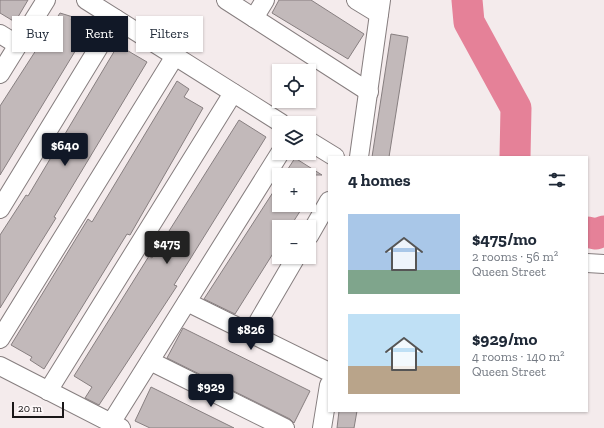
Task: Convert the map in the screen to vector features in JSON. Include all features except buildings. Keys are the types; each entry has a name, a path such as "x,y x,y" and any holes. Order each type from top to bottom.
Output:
{"street":[{"path":"36,16 46,0"},
{"path":"86,0 111,16"},
{"path":"226,0 369,92"},
{"path":"254,18 265,0"},
{"path":"356,0 380,7 359,156"},
{"path":"128,27 272,117"},
{"path":"0,34 12,41"},
{"path":"0,74 14,52"},
{"path":"0,209 96,52"},
{"path":"0,339 175,56"},
{"path":"48,390 233,93"},
{"path":"316,145 333,156"},
{"path":"0,366 116,426 150,361 276,160"},
{"path":"316,224 328,203"},
{"path":"588,263 604,264"},
{"path":"251,334 292,264"},
{"path":"187,302 328,372"},
{"path":"150,361 285,428"},
{"path":"322,428 328,391"}],"waterway":[{"path":"467,0 469,22 516,108 515,156"},
{"path":"588,232 596,234 604,231"}]}
